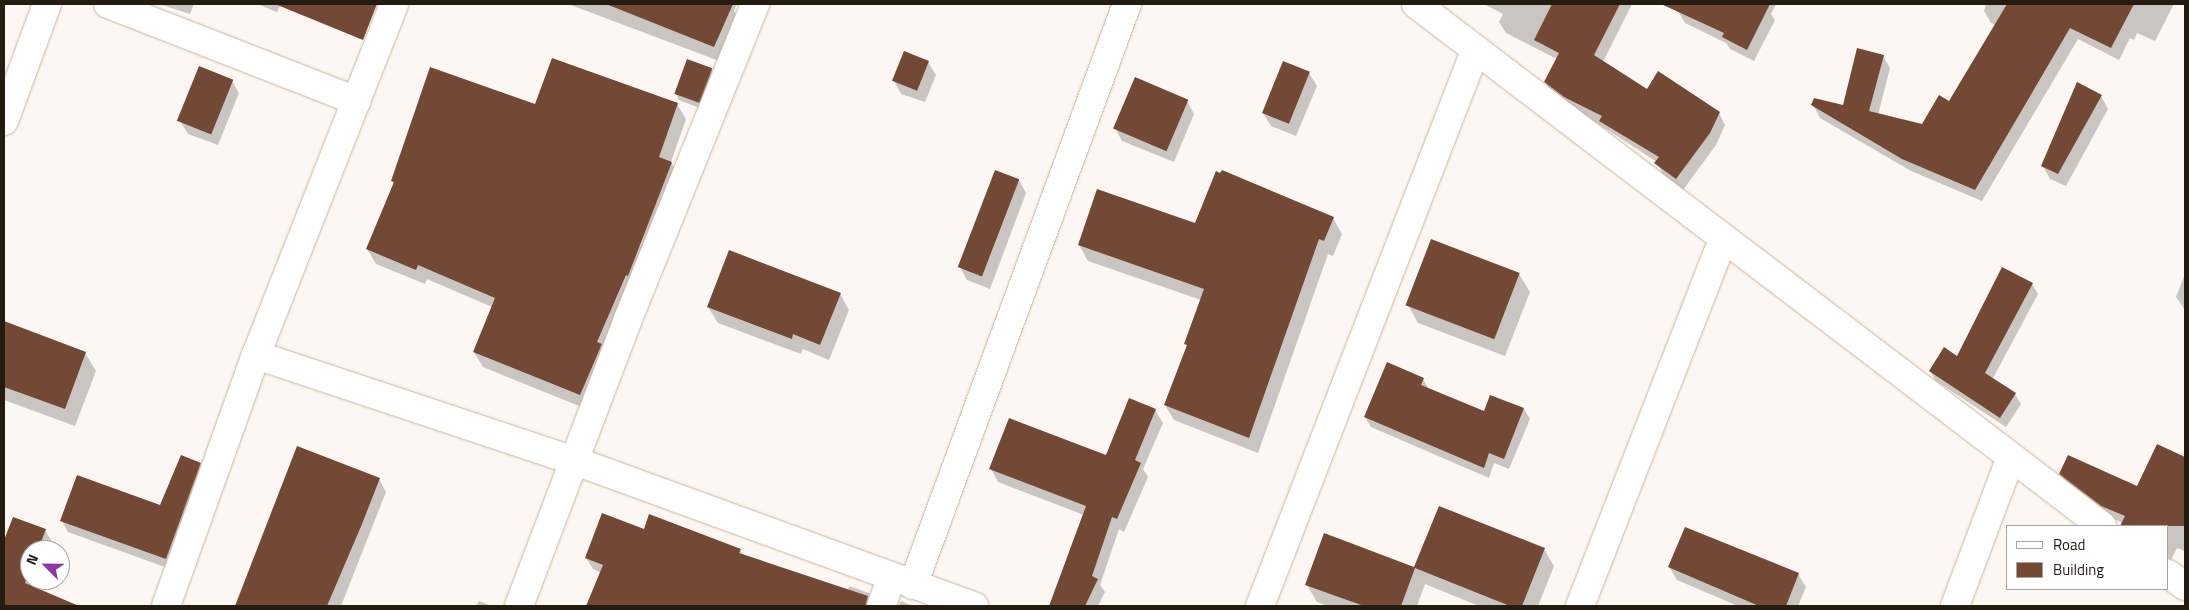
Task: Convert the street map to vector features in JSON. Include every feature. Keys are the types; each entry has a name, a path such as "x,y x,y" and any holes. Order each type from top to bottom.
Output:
{"street":[{"path":"4,121 47,4"},
{"path":"108,4 357,101"},
{"path":"166,606 256,355 394,4"},
{"path":"519,606 755,4"},
{"path":"881,606 903,581 1127,4"},
{"path":"1416,4 1475,51 2101,525"},
{"path":"1260,606 1475,51"},
{"path":"1580,606 1723,239"},
{"path":"256,355 575,460 974,606"},
{"path":"1955,606 2011,457"},
{"path":"2169,575 2185,586"}],"building":[{"path":"275,4 377,4 363,40"},
{"path":"606,4 733,4 714,47"},
{"path":"1552,4 1620,4 1594,55 1647,89 1658,71 1720,112 1710,133 1676,179 1654,163 1659,157 1599,121 1602,116 1564,97 1544,82 1559,53 1534,40"},
{"path":"1661,4 1770,4 1747,50 1722,37 1724,33"},
{"path":"2007,4 2134,4 2111,48 2070,28 1975,190 1902,159 1811,105 1814,98 1843,105 1857,48 1884,55 1869,111 1922,124 1939,95 1949,101"},
{"path":"904,51 929,61 917,91 892,81"},
{"path":"552,58 678,103 659,157 672,162 628,276 626,275 597,342 602,344 580,395 473,352 495,298 418,265 416,270 366,249 394,182 391,181 430,67 535,104"},
{"path":"687,59 712,68 700,103 674,94"},
{"path":"1283,61 1310,72 1289,124 1262,113"},
{"path":"199,66 233,80 211,135 177,121"},
{"path":"1135,77 1188,100 1167,151 1113,129"},
{"path":"2077,82 2102,95 2058,174 2041,166"},
{"path":"995,170 1019,179 982,276 958,267"},
{"path":"1222,170 1334,217 1324,241 1319,239 1249,438 1164,405 1187,345 1184,344 1204,289 1078,245 1097,189 1195,223 1216,171 1220,173"},
{"path":"1431,239 1520,273 1494,339 1406,305"},
{"path":"729,250 841,293 820,345 793,334 792,339 707,307"},
{"path":"2002,267 2033,283 1985,373 2016,393 2000,418 1929,371 1944,347 1957,356"},
{"path":"4,321 86,352 65,409 4,387"},
{"path":"1387,362 1424,378 1421,385 1484,411 1490,395 1524,408 1504,459 1489,453 1484,468 1364,417"},
{"path":"1129,398 1156,409 1135,460 1141,463 1117,519 1112,517 1092,576 1098,579 1085,606 1049,606 1086,506 989,469 1009,418 1106,455"},
{"path":"2157,444 2185,457 2185,526 2120,525 2125,516 2101,506 2059,474 2068,455 2137,486"},
{"path":"297,446 380,478 327,606 235,606"},
{"path":"181,455 201,463 166,559 60,521 77,475 160,505"},
{"path":"1439,506 1545,548 1522,606 1510,606 1415,568 1401,606 1364,606 1305,585 1324,533 1414,567"},
{"path":"602,513 644,529 649,514 741,549 739,553 868,596 866,606 586,606 603,565 585,558"},
{"path":"13,517 46,529 42,540 20,540 20,590 41,590 79,606 4,606 4,540"},
{"path":"1685,527 1799,573 1786,606 1759,606 1668,567"}]}
